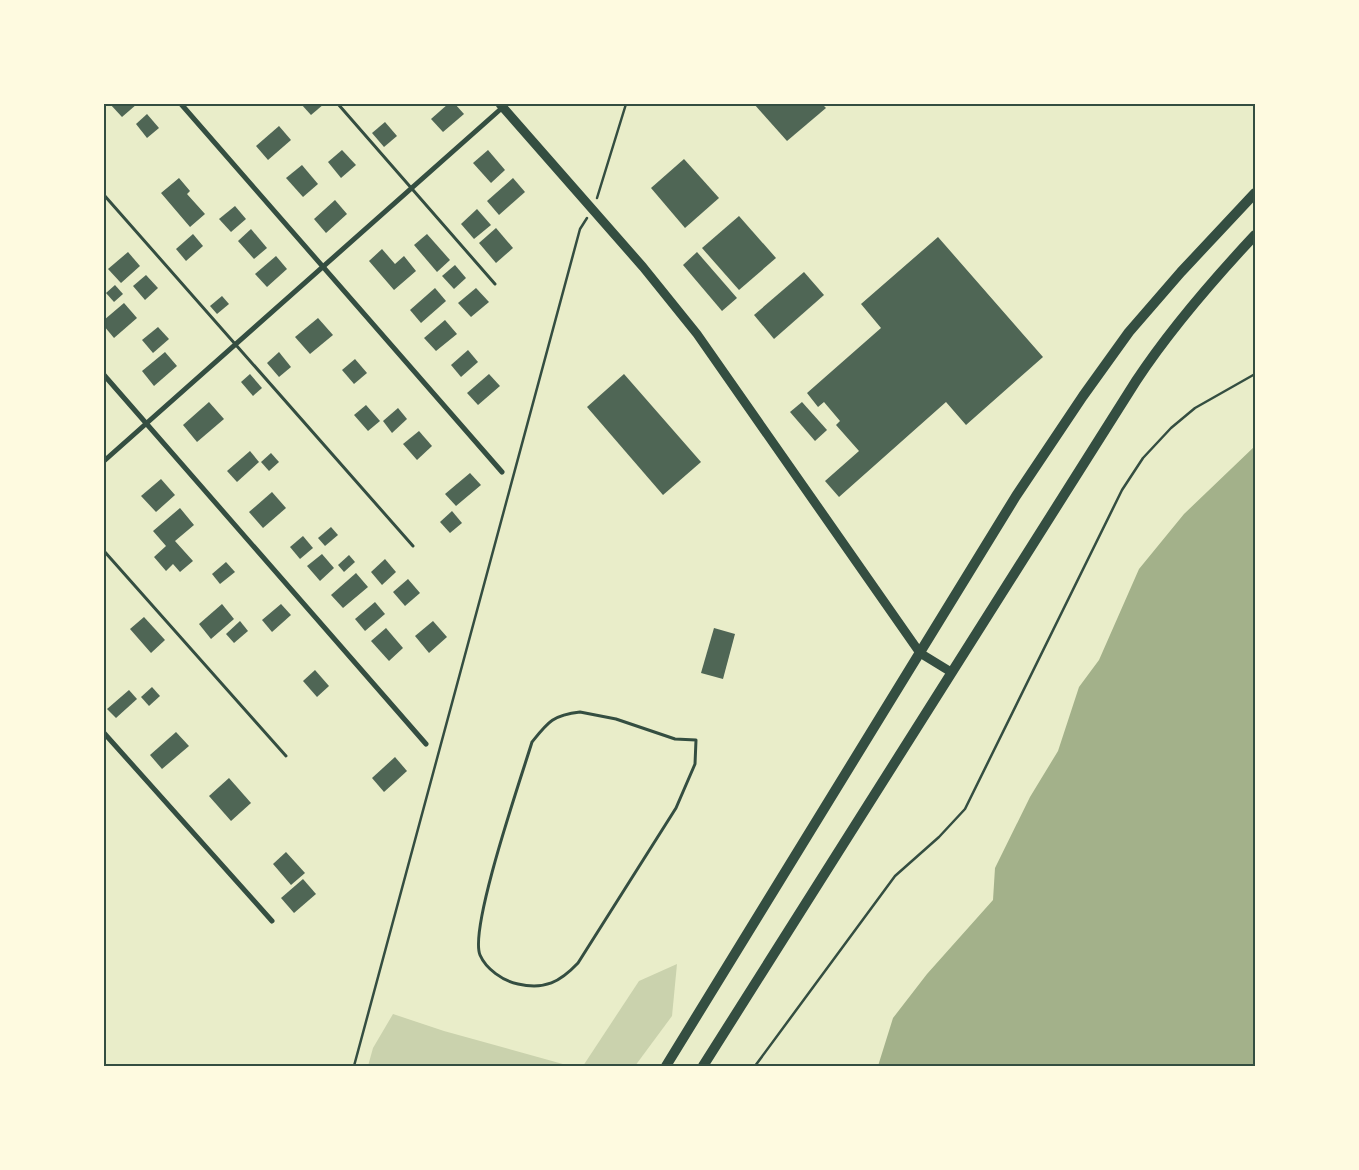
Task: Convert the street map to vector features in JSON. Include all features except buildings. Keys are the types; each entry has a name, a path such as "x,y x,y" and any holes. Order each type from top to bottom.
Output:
{"highway":[{"path":"666,1066 1016,496 1112,356 1181,272 1255,194"},
{"path":"703,1066 951,672 1162,342 1206,288 1255,234"}],"main road":[{"path":"502,106 593,210 697,334 920,653 951,672"}],"street":[{"path":"181,104 502,472"},
{"path":"104,461 502,106"},
{"path":"104,374 426,744"},
{"path":"104,733 272,921"}],"lane":[{"path":"338,104 495,284"},
{"path":"104,195 413,546"},
{"path":"104,551 286,756"},
{"path":"580,712 616,719 674,739 696,740 695,764 676,808 617,904 578,963 563,979 554,983 518,984 501,978 487,966 480,954 477,939 482,910 532,742 548,722 561,714 580,712"}],"path":[{"path":"354,1066 580,229 593,210 626,104"},
{"path":"756,1066 895,876 939,837 965,809 1122,490 1143,458 1195,408 1255,374"}],"shaded area":[{"path":"1255,446 1255,1066 878,1066 893,1018 927,974 993,900 995,868 1030,797 1058,751 1079,687 1099,660 1139,569 1184,514"},
{"path":"677,964 672,1016 635,1066 583,1066 639,981"},
{"path":"393,1014 444,1031 570,1066 368,1066 373,1048"}]}
